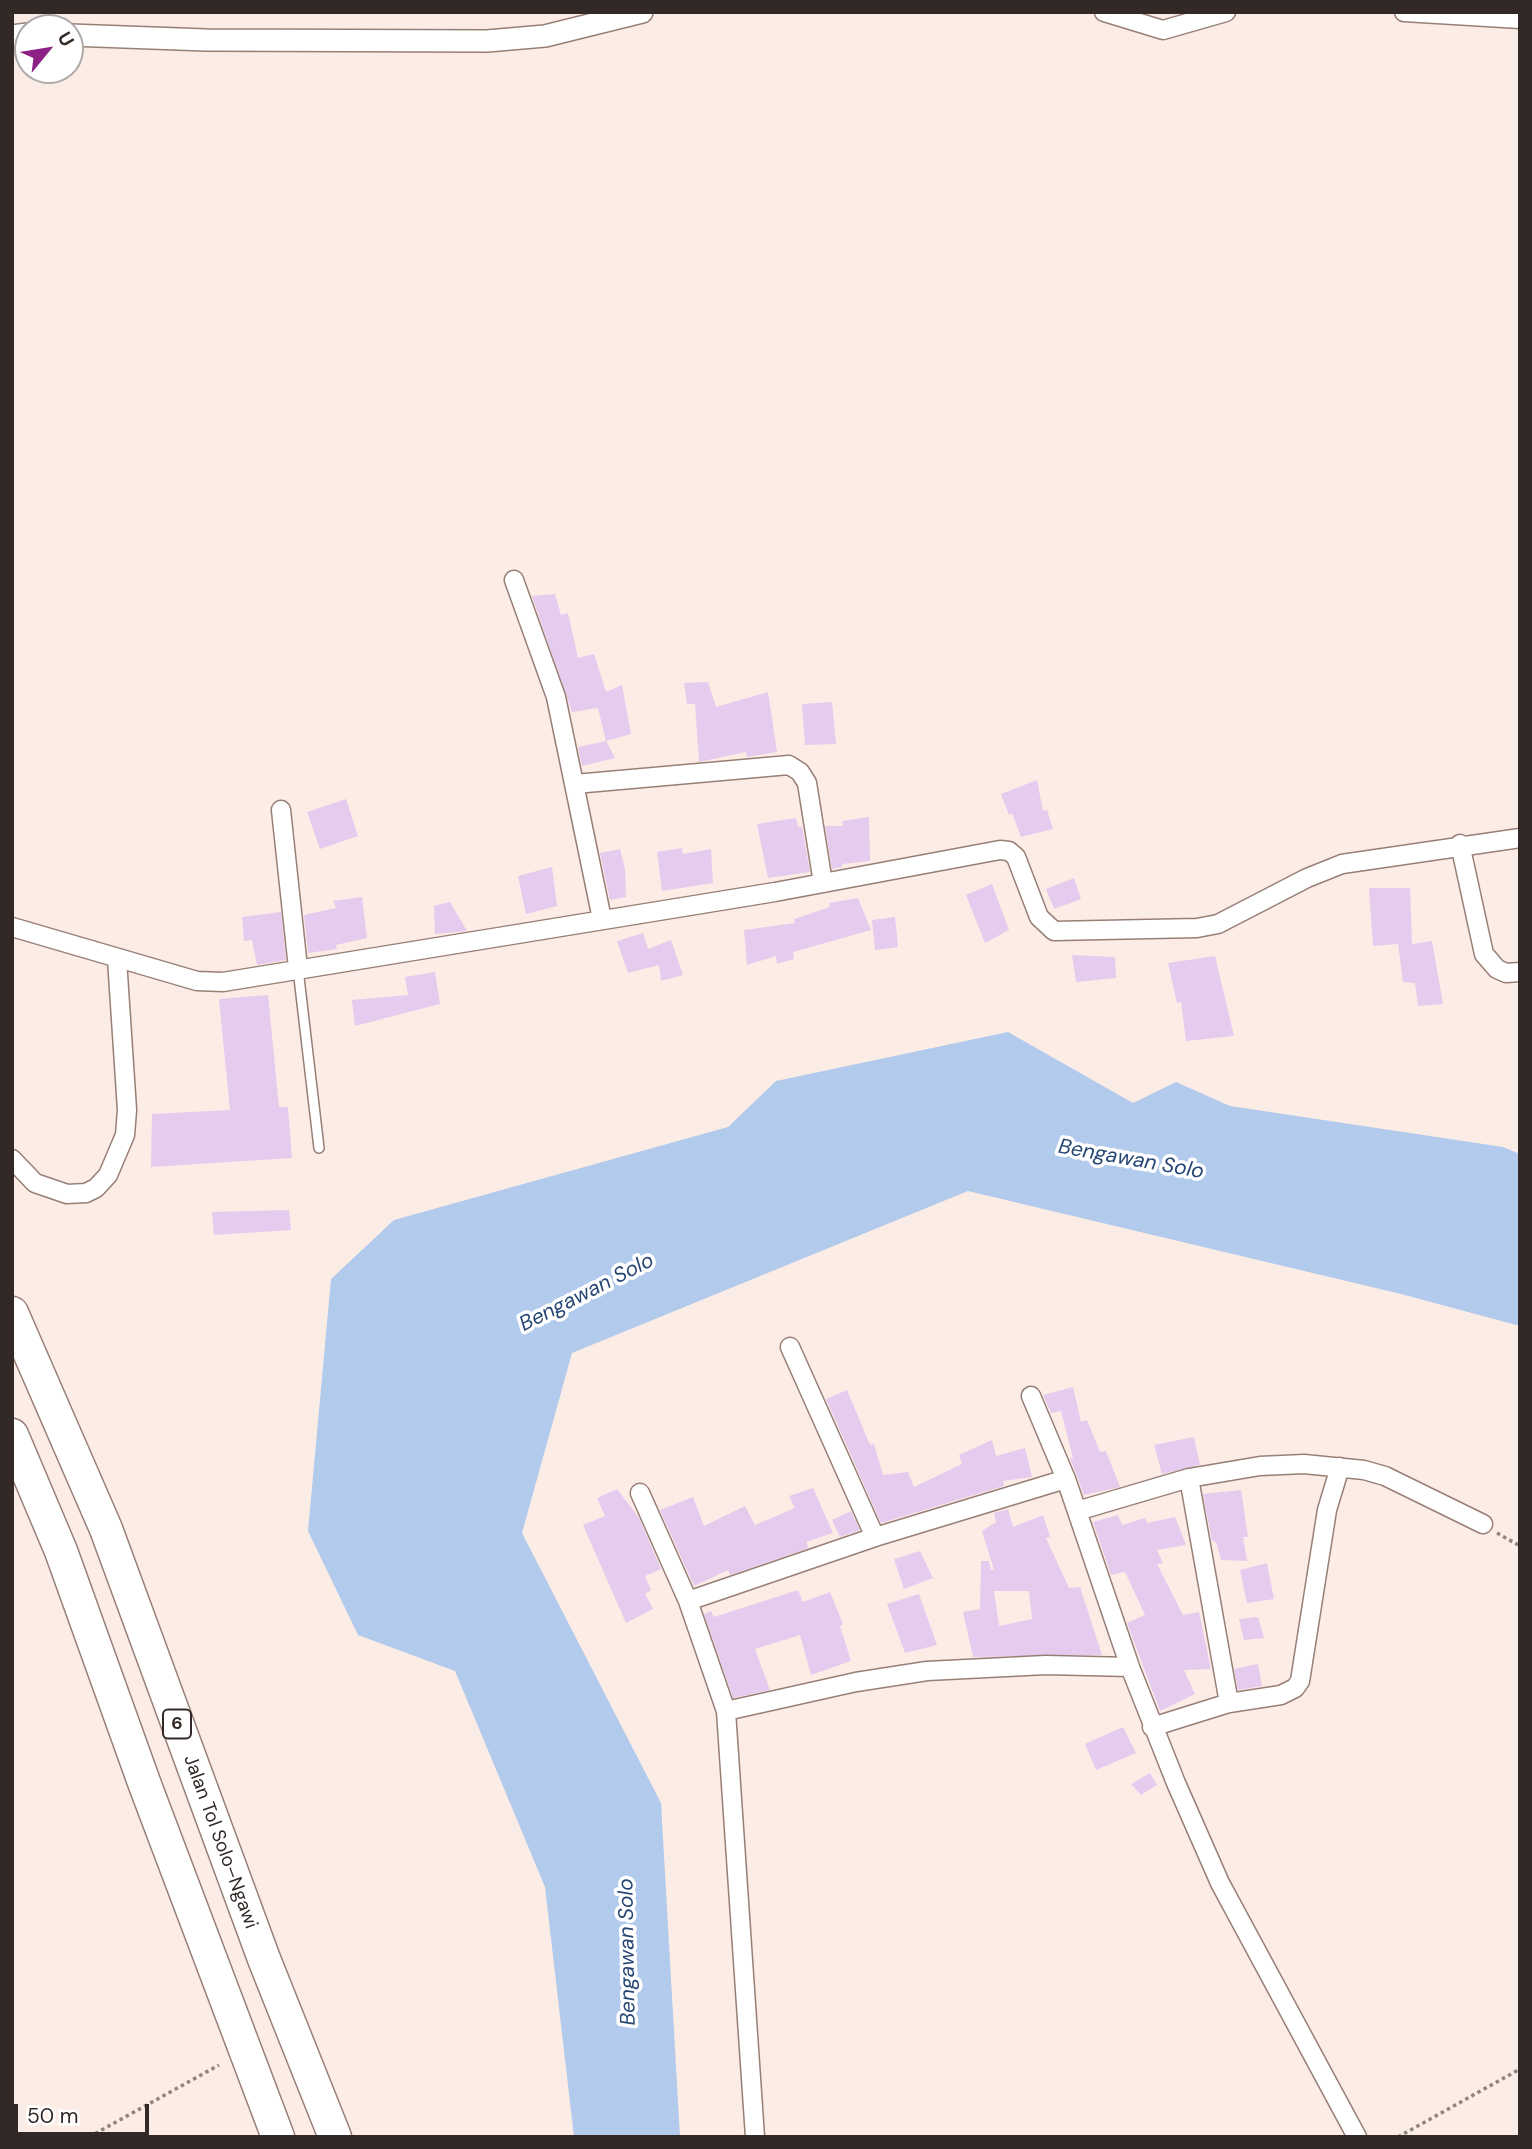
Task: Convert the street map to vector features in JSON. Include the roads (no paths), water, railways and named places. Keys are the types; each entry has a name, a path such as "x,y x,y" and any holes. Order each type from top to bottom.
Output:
{"highway":[{"name":"Jalan Tol Solo–Ngawi","path":"12,1313 106,1529 264,1959 335,2137"},
{"path":"12,1435 61,1551 154,1809 278,2137"}],"street":[{"path":"84,35 437,43 487,41 545,36 642,12"},
{"path":"1104,12 1163,30 1226,12"},
{"path":"1404,12 1520,19"},
{"path":"514,580 556,697 602,919"},
{"path":"575,784 789,765 800,772 807,783 823,883"},
{"path":"281,810 298,968"},
{"path":"12,927 117,959 211,982 240,980 298,968 823,883 1000,850 1009,851 1016,857 1039,917 1054,931 1209,927 1264,903 1307,878 1342,864 1460,844 1520,838"},
{"path":"1460,844 1484,954 1497,970 1506,974 1520,972"},
{"path":"12,1159 35,1183 68,1194 86,1193 96,1188 108,1175 125,1135 127,1110 117,959"},
{"path":"790,1347 875,1537"},
{"path":"1031,1396 1066,1479 1152,1727 1220,1883 1350,2135"},
{"path":"1077,1511 1189,1478 1260,1466 1304,1464 1364,1470 1405,1483 1483,1524"},
{"path":"1152,1727 1230,1703 1281,1695 1295,1688 1300,1681 1327,1510 1340,1467"},
{"path":"1189,1478 1230,1703"},
{"path":"688,1601 875,1537 1066,1479"},
{"path":"640,1493 688,1601 726,1711 755,2137"},
{"path":"726,1711 856,1682 927,1671 1046,1665 1130,1667"}],"lane":[{"path":"298,968 319,1148"}],"water":[{"name":"Bengawan Solo","path":"1008,1032 1133,1103 1176,1082 1230,1106 1503,1147 1520,1154 1520,1326 1401,1294 968,1191 572,1353 522,1533 661,1803 680,2137 574,2137 545,1887 455,1671 358,1635 308,1531 331,1279 394,1220 728,1127 776,1081"}]}
